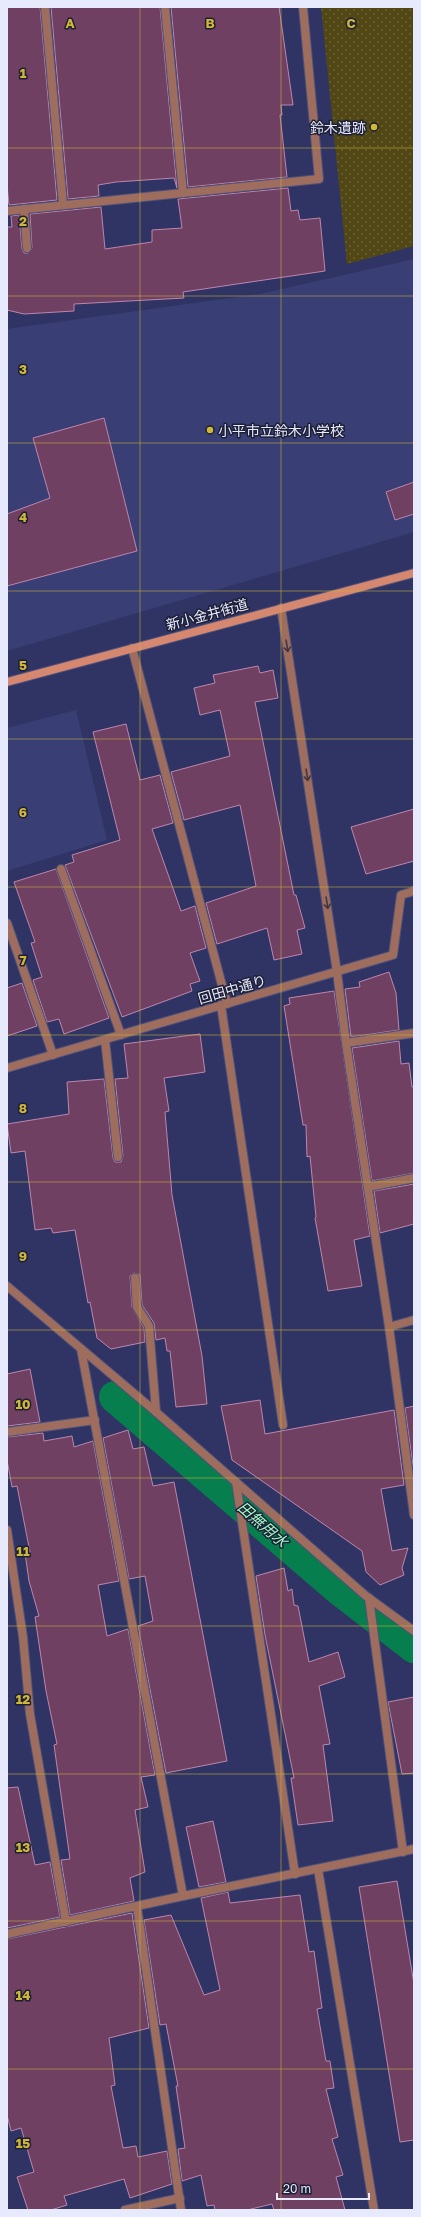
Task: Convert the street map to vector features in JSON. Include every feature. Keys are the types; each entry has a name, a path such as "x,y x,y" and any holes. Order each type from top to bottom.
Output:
{"main road":[{"name":"新小金井街道","path":"7,682 414,572"}],"street":[{"path":"45,7 63,204"},
{"path":"165,7 183,193"},
{"path":"7,211 63,204 319,179 302,7"},
{"path":"24,209 27,248"},
{"path":"281,608 337,972 346,1043 389,1327 414,1514"},
{"path":"132,648 224,1005 283,1425"},
{"path":"61,869 121,1035"},
{"name":"回田中通り","path":"7,1068 393,955 401,895 414,891"},
{"path":"7,923 53,1055"},
{"path":"346,1043 414,1033"},
{"path":"105,1040 118,1157"},
{"path":"368,1187 414,1178"},
{"path":"135,1278 137,1307 149,1326 156,1412"},
{"path":"7,1286 156,1412 236,1484 369,1599 414,1631"},
{"path":"389,1327 414,1320"},
{"path":"81,1349 183,1896"},
{"path":"7,1432 95,1420"},
{"path":"236,1484 295,1874"},
{"path":"7,1530 23,1637 30,1714 66,1922"},
{"path":"369,1599 403,1852"},
{"path":"7,1934 183,1896 414,1849"},
{"path":"318,1869 374,2210"},
{"path":"137,1907 181,2210"},
{"path":"125,2210 180,2198"}],"shaded area":[{"name":"鈴木遺跡","path":"321,7 414,7 414,246 347,264"},
{"name":"小平市立鈴木小学校","path":"414,259 414,532 7,651 7,329 260,294"},
{"path":"76,710 107,840 7,871 7,728"}],"building":[{"path":"7,7 40,7 57,200 9,205 7,185"},
{"path":"51,7 160,7 177,188 174,178 116,182 98,185 99,196 68,199"},
{"path":"171,7 279,7 293,105 281,105 282,115 280,115 287,177 188,187"},
{"path":"288,188 291,211 298,210 300,220 320,218 325,271 183,292 184,298 74,304 74,311 24,314 7,310 7,227 12,227 11,216 19,215 22,249 24,253 28,253 32,248 30,214 101,207 105,249 152,242 152,230 182,228 178,199"},
{"path":"104,418 137,551 7,586 7,514 50,498 33,438"},
{"path":"414,482 414,514 395,520 386,492"},
{"path":"258,666 260,673 273,670 278,698 255,702 294,895 296,895 305,928 297,930 302,954 274,960 267,928 217,944 206,903 256,886 240,805 184,820 171,772 230,756 220,710 200,715 194,688 215,683 213,675"},
{"path":"126,724 140,780 160,775 173,823 152,829 181,911 195,906 206,948 190,953 200,981 190,984 192,991 122,1017 65,865 74,862 72,855 120,840 93,732"},
{"path":"414,809 414,861 366,874 351,827"},
{"path":"56,869 109,1018 64,1034 59,1019 47,1022 33,980 42,977 31,943 35,942 14,882"},
{"path":"389,972 396,993 399,1030 351,1037 345,989 360,987 359,982"},
{"path":"22,983 37,1026 7,1036 7,988"},
{"path":"334,991 370,1236 354,1240 362,1286 328,1291 315,1218 310,1156 307,1157 306,1125 303,1125 284,1006 290,1004 289,998"},
{"path":"200,1034 205,1072 164,1078 169,1111 165,1112 172,1195 202,1356 207,1404 176,1407 170,1351 167,1351 165,1338 156,1340 154,1323 142,1305 140,1275 134,1273 130,1276 132,1307 144,1328 145,1342 111,1349 97,1338 90,1302 88,1303 75,1230 53,1233 51,1228 35,1230 25,1151 11,1153 7,1124 69,1114 67,1082 104,1079 113,1158 115,1162 121,1162 123,1156 115,1079 128,1078 124,1044"},
{"path":"399,1041 401,1064 409,1063 412,1087 414,1087 414,1173 372,1181 352,1048"},
{"path":"414,1184 414,1224 380,1233 374,1191"},
{"path":"30,1369 40,1422 7,1426 7,1374"},
{"path":"260,1400 265,1434 394,1410 404,1485 381,1489 392,1551 408,1548 402,1568 404,1575 380,1585 366,1572 362,1551 232,1460 221,1406"},
{"path":"414,1406 414,1473 405,1408"},
{"path":"128,1430 133,1449 144,1447 153,1486 174,1482 227,1761 166,1773 138,1626 153,1621 145,1576 129,1579 103,1438"},
{"path":"43,1433 44,1441 72,1436 74,1447 93,1441 119,1581 98,1585 107,1636 128,1629 155,1775 141,1777 148,1807 135,1810 145,1872 130,1878 134,1901 70,1915 61,1860 70,1859 54,1745 57,1744 46,1691 35,1617 39,1616 29,1581 25,1553 30,1552 17,1486 12,1487 7,1460 7,1437"},
{"path":"284,1568 288,1591 292,1589 294,1605 298,1606 309,1662 338,1652 345,1677 319,1686 330,1744 323,1745 333,1821 298,1825 291,1778 294,1778 265,1635 256,1576"},
{"path":"414,1697 414,1773 402,1774 388,1702"},
{"path":"18,1787 35,1865 50,1862 60,1917 7,1928 7,1788"},
{"path":"213,1821 226,1882 199,1887 186,1827"},
{"path":"397,1881 414,1984 414,2140 400,2142 359,1887"},
{"path":"228,1892 230,1903 300,1895 309,1952 314,1951 322,2008 317,2009 326,2061 330,2061 334,2088 326,2089 338,2137 332,2139 343,2175 336,2177 345,2210 274,2210 272,2204 247,2210 215,2210 214,2205 207,2206 201,2175 182,2181 178,2149 185,2148 176,2086 178,2086 166,2024 160,2025 144,1920 171,1915 204,1995 220,1990 201,1898"},
{"path":"132,1913 149,2028 109,2038 115,2085 111,2086 123,2148 136,2146 138,2157 167,2151 172,2184 130,2198 124,2179 64,2196 67,2205 51,2210 28,2210 17,2177 34,2172 21,2128 11,2131 7,2115 7,1939"}],"waterway":[{"name":"田無用水","path":"115,1397 339,1589 414,1647"}],"place":[{"name":"鈴木遺跡","path":"374,127"},
{"name":"小平市立鈴木小学校","path":"210,430"}]}
